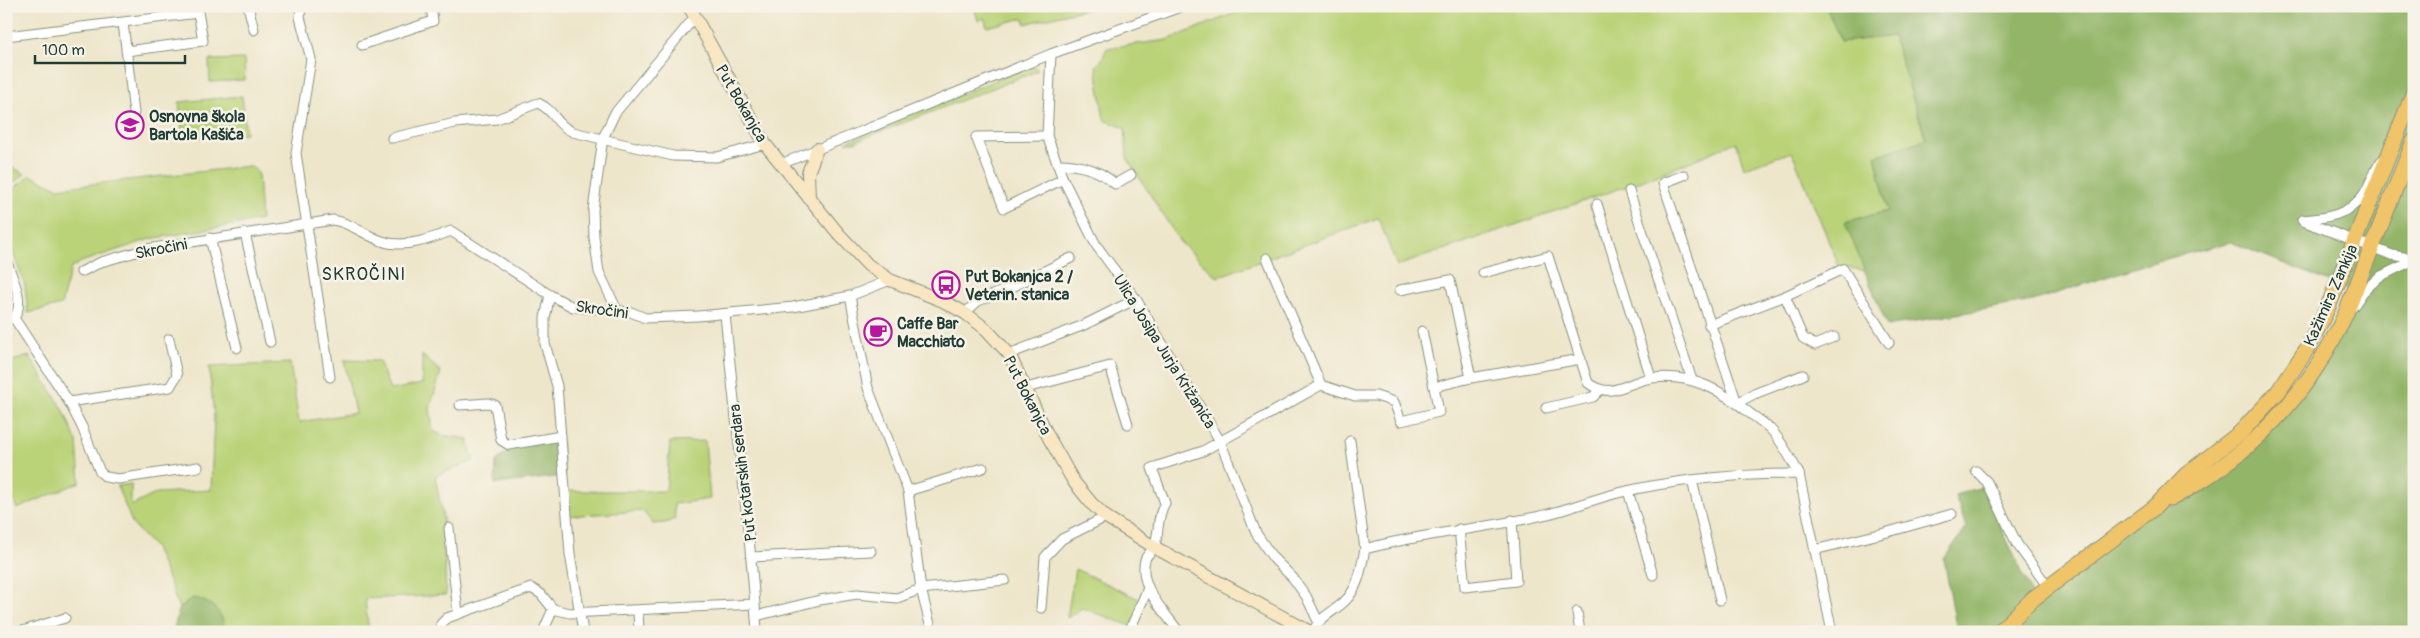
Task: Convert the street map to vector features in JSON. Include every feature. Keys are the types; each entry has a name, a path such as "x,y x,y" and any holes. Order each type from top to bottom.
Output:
{"main road":[{"name":"Put Bokanjca","path":"691,12 765,144 780,164 868,265 890,280 943,301 965,313 986,329 1009,354 1049,438 1074,482 1106,517 1154,547 1314,628"},
{"name":"Kažimira Zankija","path":"2155,507 2186,475 2240,433 2278,392 2320,325 2414,92"},
{"name":"Kažimira Zankija","path":"1999,632 2048,587 2155,507 2195,486 2273,424 2308,382 2346,314 2414,141"},
{"path":"809,198 808,173 817,149"}],"street":[{"path":"248,6 254,30"},
{"path":"301,6 300,17 311,59 296,153 330,377"},
{"path":"362,45 433,21 431,6"},
{"path":"780,164 1050,54 1183,6"},
{"path":"6,36 123,23 197,10 203,41 126,51"},
{"path":"617,310 599,272 594,237 593,210 603,138 615,113 691,12"},
{"path":"123,23 134,113"},
{"name":"Ulica Josipa Jurja Križanića","path":"1050,54 1047,136 1063,179 1096,244 1136,299 1220,441 1256,533 1273,558 1293,578 1306,596 1314,628"},
{"path":"392,138 455,123 497,119 538,103 550,108 560,126 573,132 673,156 717,157 765,144"},
{"path":"1047,136 976,137 1004,208 1063,179"},
{"path":"2392,148 2375,168 2364,195 2354,206 2328,218 2302,220 2401,258 2414,259"},
{"path":"1057,164 1073,164 1089,168 1106,176 1115,184 1131,175"},
{"path":"1684,175 1663,183 1737,403"},
{"path":"1629,191 1692,380"},
{"path":"1597,204 1651,378"},
{"name":"Skročini","path":"81,272 101,262 147,249 332,220 347,222 384,242 401,244 433,239 451,231 550,295 573,307 631,312 645,318 661,319 793,307 850,296 890,280"},
{"path":"245,233 270,342"},
{"path":"210,238 237,348"},
{"path":"1483,273 1548,256 1588,383 1599,391 1613,391 1651,378 1678,377 1692,380 1707,384 1737,403 1772,430 1786,448 1799,474 1832,632"},
{"path":"965,313 978,301 1008,289 1071,258"},
{"path":"1268,258 1321,385"},
{"path":"2346,314 2379,277 2414,259"},
{"path":"6,260 20,298 19,312 10,319 70,402 82,426 94,461 100,472 106,477 118,479 198,467"},
{"path":"1709,324 1785,296 1843,269 1889,343"},
{"path":"1400,290 1450,280 1471,378"},
{"path":"550,295 544,318 545,344 558,386 570,554 583,632"},
{"path":"850,296 868,388 908,491 921,589 932,632"},
{"path":"1785,296 1803,338 1815,345 1834,337"},
{"path":"1009,354 1084,325 1136,299"},
{"name":"Put kotarskih serdara","path":"725,314 737,440 752,557 757,632"},
{"path":"1179,632 1148,588 1144,574 1145,559 1154,547 1159,514 1165,503 1152,468 1203,451 1321,385 1356,396 1376,396 1394,402 1401,421 1439,412 1422,331"},
{"path":"70,402 170,387 177,375 169,339"},
{"path":"1434,387 1471,378 1581,359"},
{"path":"1026,388 1110,366 1128,424"},
{"path":"1737,403 1754,394 1803,375"},
{"path":"1546,408 1593,397 1599,391"},
{"path":"460,406 488,403 495,405 501,440 509,445 561,436"},
{"path":"1314,628 1345,601 1359,581 1365,549 1350,441"},
{"path":"908,491 983,468"},
{"path":"1976,471 1987,482 2016,544 2048,587"},
{"path":"1365,549 1400,539 1548,514 1628,491 1692,480 1746,474 1799,474"},
{"path":"1692,480 1720,600"},
{"path":"1628,491 1653,575"},
{"path":"1814,550 1952,514"},
{"path":"1041,608 1045,557 1062,539 1106,517"},
{"path":"1459,529 1465,587 1516,580 1512,520"},
{"path":"449,528 458,614"},
{"path":"752,557 871,551"},
{"path":"756,616 820,600 857,594 897,598 921,589 1005,580"},
{"path":"442,632 441,624 447,618 530,588 540,594 552,609 570,613 755,604"},
{"path":"1129,632 1148,588"},
{"path":"543,632 552,609"},
{"path":"638,611 639,632"},
{"path":"1577,612 1580,632"},
{"path":"19,632 65,618"}],"green space":[{"path":"974,6 1097,6 1025,24 1024,18 987,27 984,18 978,21"},
{"path":"1253,6 1826,6 1841,42 1893,36 1926,140 1876,156 1888,211 1845,222 1866,271 1839,266 1792,152 1744,168 1736,142 1656,176 1397,266 1378,218 1217,277 1180,242 1127,158 1125,128 1104,120 1096,66 1101,61 1107,48 1167,40"},
{"path":"1826,6 2414,6 2414,632 1957,632 1944,559 1966,527 1955,495 1982,487 2034,598 2273,423 2354,292 2231,242 2143,265 2033,301 1887,326 1845,222 1888,211 1875,156 1926,139 1893,36 1841,42"},
{"path":"244,59 245,80 210,82 209,60"},
{"path":"1030,66 1037,68 1037,71 854,142 846,142"},
{"path":"242,96 246,133 183,139 179,102"},
{"path":"6,164 25,174 6,188"},
{"path":"250,166 258,172 261,220 150,239 81,262 71,268 61,305 28,313 25,286 6,233 6,195 30,175 58,188"},
{"path":"422,355 441,372 430,408 433,431 441,435 468,439 473,461 435,476 443,518 446,595 365,599 369,632 225,632 222,619 215,610 193,598 179,609 155,548 133,525 117,486 131,484 131,506 157,493 211,490 214,417 209,367 290,363 299,422 355,413 344,360 379,361 390,390 422,384"},
{"path":"29,356 63,409 77,442 80,482 17,509 9,489 6,489 6,363"},
{"path":"561,441 564,476 495,484 496,461 515,446"},
{"path":"705,441 710,499 674,504 675,519 665,523 653,524 643,511 566,516 565,491 666,491 670,442"},
{"path":"1075,569 1143,601 1131,626 1082,608 1067,618"},
{"path":"193,598 211,605 219,613 225,632 173,632 179,609"}],"place":[{"name":"Osnovna škola Bartola Kašića","path":"130,125"},
{"name":"Put Bokanjca 2 / Veterin. stanica","path":"946,285"},
{"name":"Caffe Bar Macchiato","path":"878,332"}],"district":[{"name":"SKROČINI","path":"364,274"}]}
